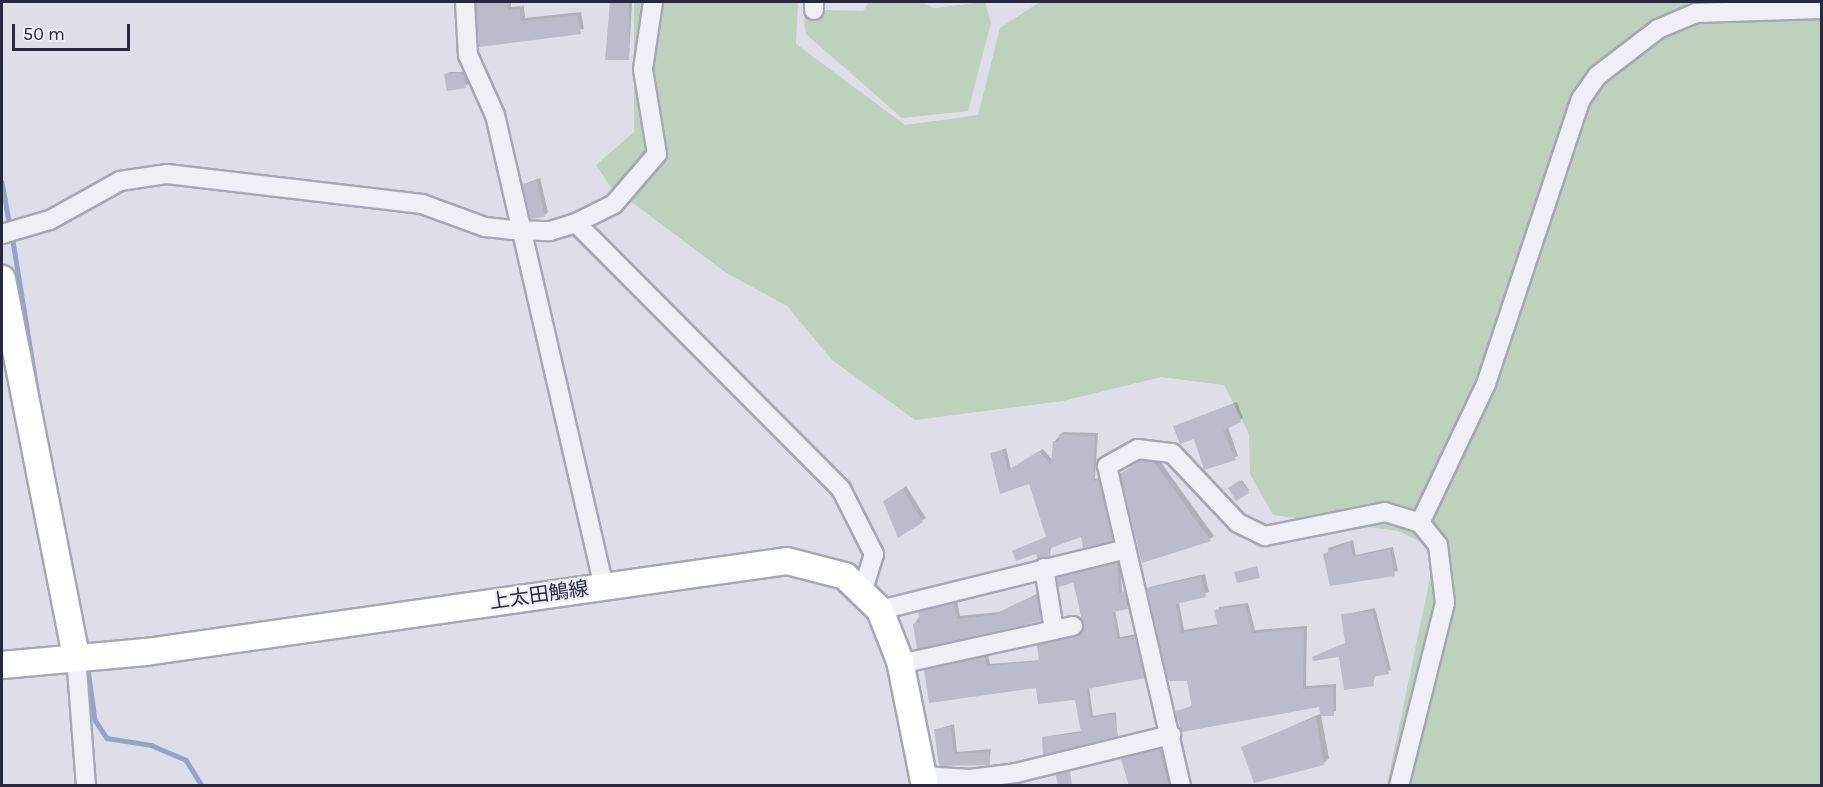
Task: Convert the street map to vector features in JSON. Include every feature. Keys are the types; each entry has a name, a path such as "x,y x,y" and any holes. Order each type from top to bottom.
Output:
{"main road":[{"path":"2,279 76,656"},
{"name":"上太田鵤線","path":"2,665 76,656 146,652 787,561 820,566 863,589 880,610 900,664 924,781"}],"street":[{"path":"465,2 468,55 495,116 604,586"},
{"path":"2,234 50,220 120,181 167,174 422,204 485,227 550,231 576,223 614,204 657,154 643,69 653,2"},
{"path":"1420,523 1486,384 1581,99 1598,76 1658,30 1696,13 1821,9"},
{"path":"576,223 841,489 874,554 863,589"},
{"path":"1181,786 1107,466 1138,449 1172,453 1238,523 1265,536 1384,512 1420,523 1438,544 1445,603 1399,786"},
{"path":"880,610 1126,549"},
{"path":"1044,568 1054,630"},
{"path":"900,664 1073,626"},
{"path":"76,656 86,786"},
{"path":"924,781 970,779 1016,773 1171,735"}],"green space":[{"path":"634,2 798,2 796,44 905,125 978,115 1000,28 1040,2 1713,2 1712,11 1821,19 1821,785 1387,785 1436,549 1398,531 1273,515 1250,474 1249,434 1224,385 1161,377 1063,401 915,420 832,360 787,306 725,272 610,186 596,165 634,132"},
{"path":"869,2 921,2 934,8 985,2 991,23 968,111 902,118 806,34 804,18 823,10 863,11"}],"building":[{"path":"476,2 507,2 508,10 520,9 521,21 578,15 581,34 479,47"},
{"path":"610,2 629,2 629,60 605,60"},
{"path":"444,74 464,75 466,88 447,91"},
{"path":"537,181 545,217 531,219 522,184"},
{"path":"1234,404 1241,422 1223,431 1236,460 1204,470 1194,439 1180,444 1173,426"},
{"path":"1059,434 1095,436 1093,481 1098,479 1113,541 1083,548 1081,537 1048,549 1051,556 1038,559 1036,554 1016,561 1012,551 1046,537 1029,484 1000,494 990,453 1003,450 1008,470 1039,451 1051,465 1053,441 1059,442"},
{"path":"1140,461 1154,462 1211,541 1142,563 1120,474"},
{"path":"1240,480 1249,493 1236,501 1228,488"},
{"path":"903,489 923,522 898,538 883,501"},
{"path":"1350,542 1353,557 1390,549 1395,576 1330,586 1323,554"},
{"path":"1117,563 1119,593 1125,592 1128,609 1113,612 1117,639 1135,636 1145,678 1087,689 1090,718 1114,714 1118,736 1043,755 1042,737 1081,733 1075,700 1038,704 1036,688 929,703 924,670 985,657 987,666 1039,661 1037,645 1080,635 1084,624 1073,583 1058,587 1057,578"},
{"path":"1257,566 1260,578 1237,583 1234,572"},
{"path":"1201,577 1206,597 1176,604 1181,633 1218,626 1214,610 1245,605 1252,633 1304,629 1303,689 1333,687 1334,716 1321,716 1319,707 1182,732 1175,711 1192,707 1187,681 1168,681 1147,588"},
{"path":"1037,595 1041,621 917,649 913,624 920,622 918,612 954,603 957,619 993,615"},
{"path":"1372,611 1389,674 1372,677 1374,686 1344,690 1339,657 1313,661 1312,657 1345,643 1341,614"},
{"path":"1316,717 1324,765 1254,783 1241,747"},
{"path":"951,727 954,754 989,752 990,765 939,766 934,729"},
{"path":"1159,749 1169,786 1129,786 1121,759"},
{"path":"1070,771 1072,786 1058,786 1056,775"}],"waterway":[{"path":"2,182 10,227"},
{"path":"12,235 38,396"},
{"path":"88,669 95,720 107,738 151,745 186,760 202,786"}]}
